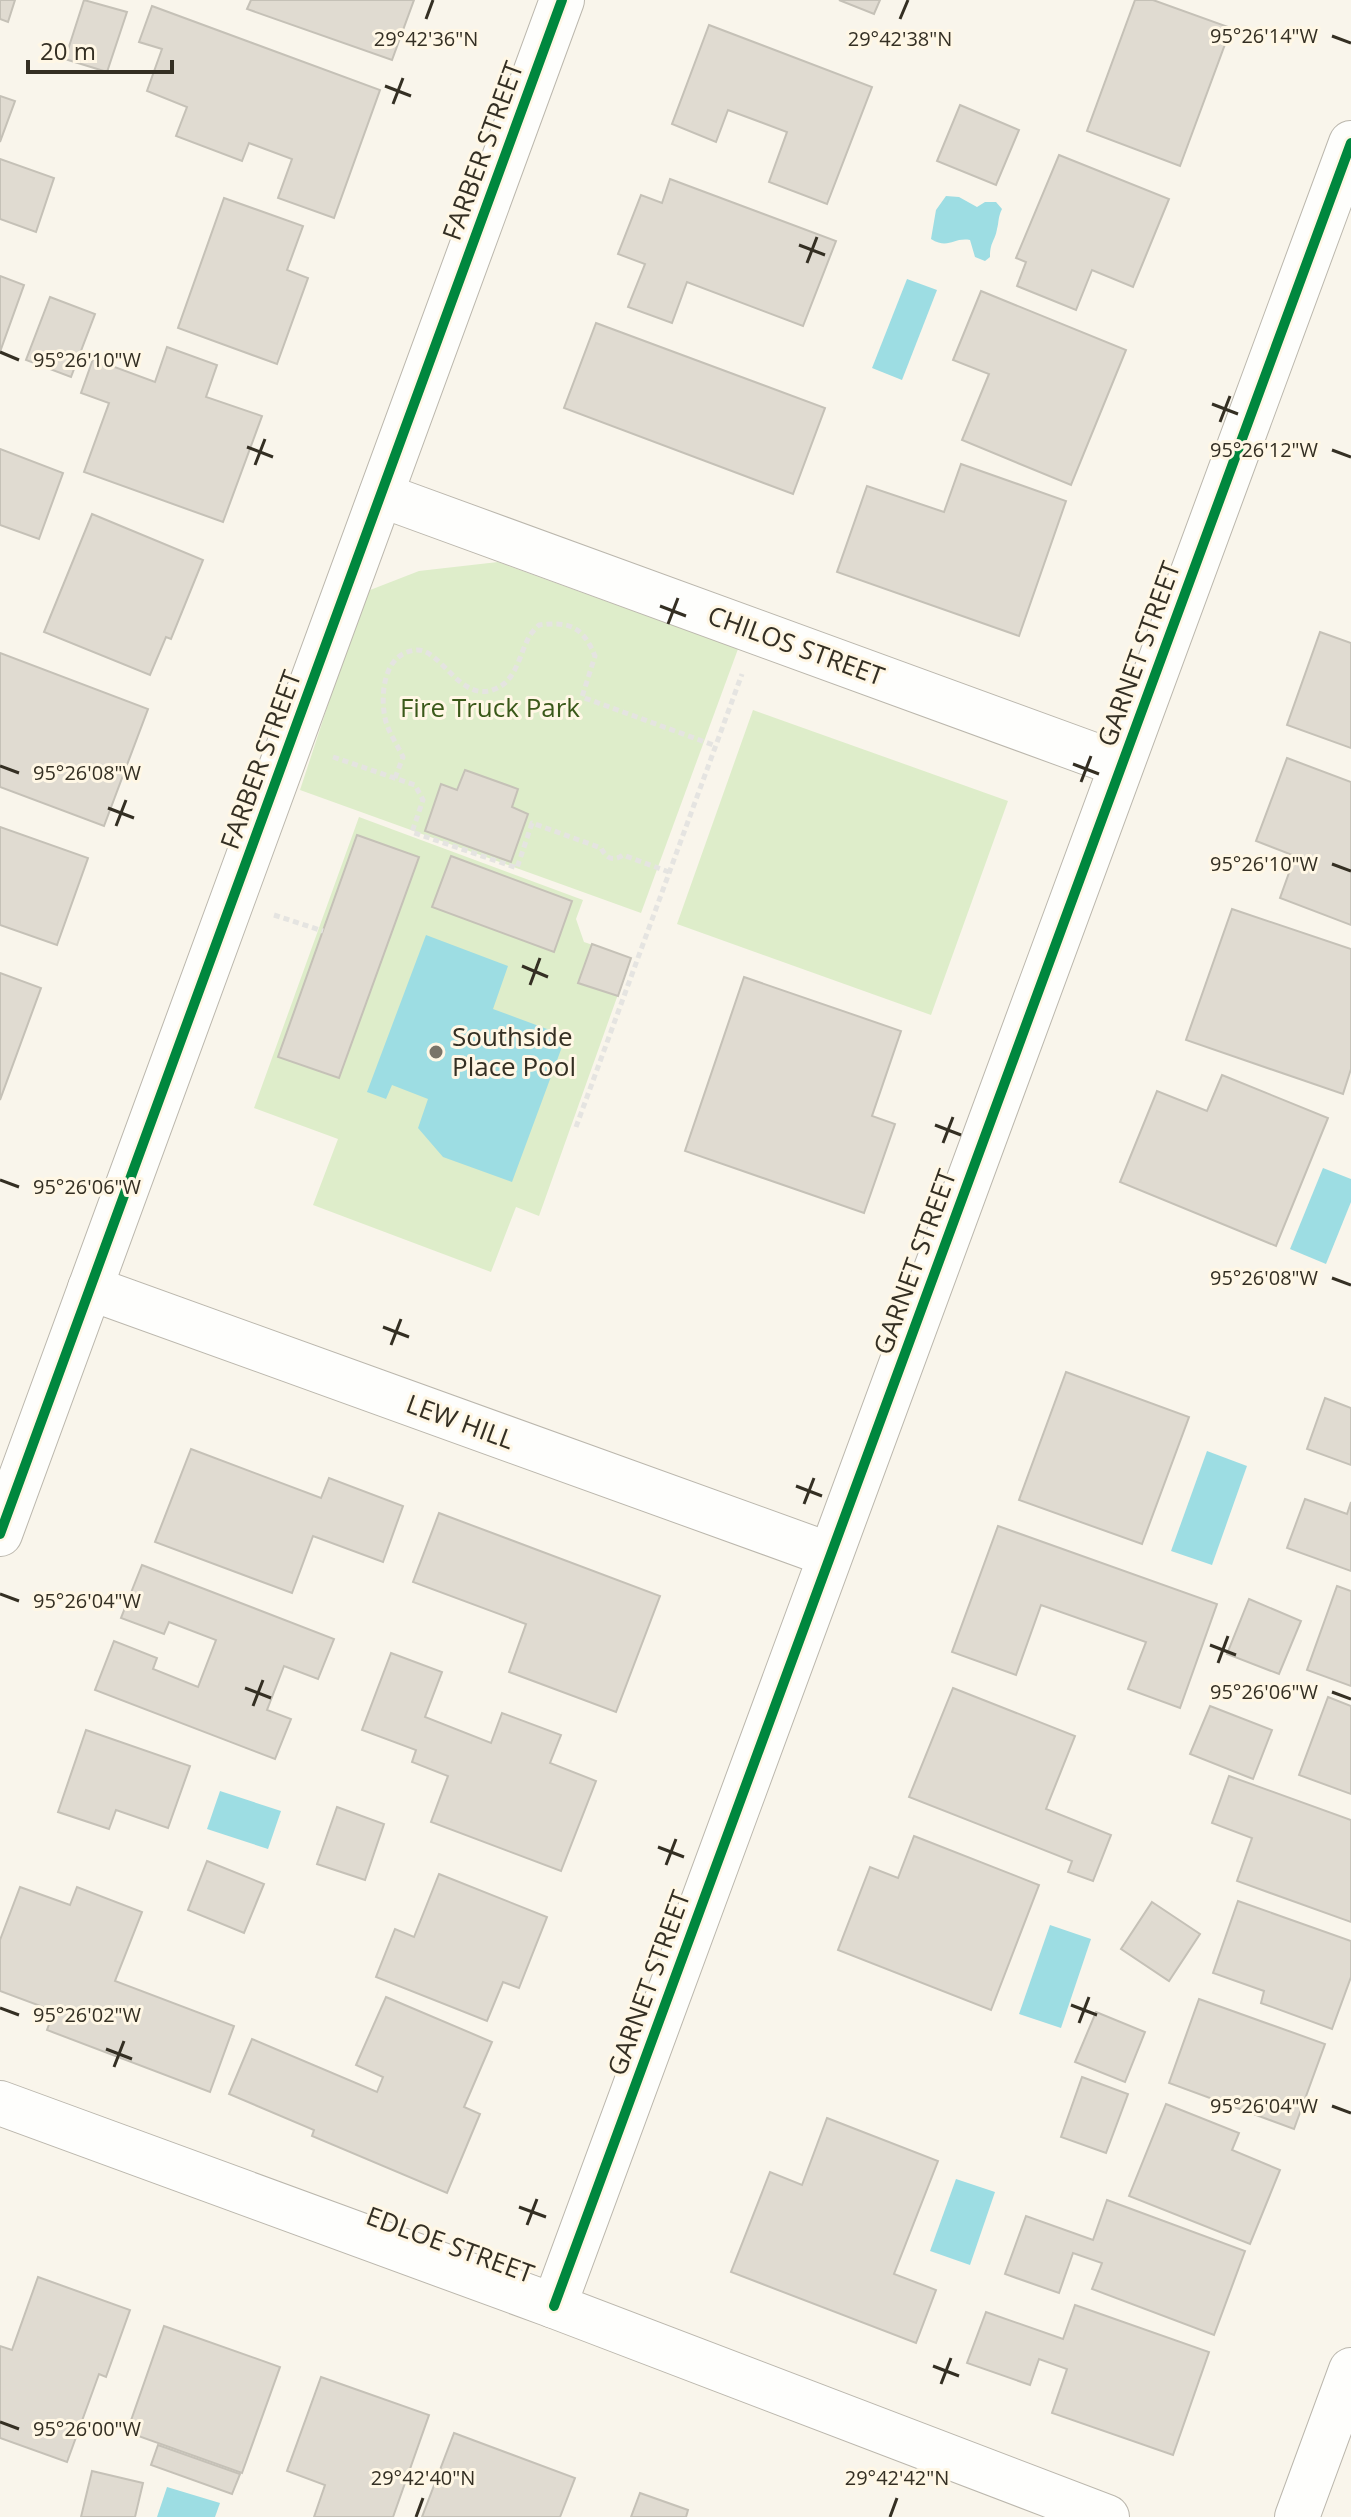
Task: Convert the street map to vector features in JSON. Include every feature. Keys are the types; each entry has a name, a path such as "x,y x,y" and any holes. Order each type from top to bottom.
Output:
{"street":[{"name":"FARBER STREET","path":"0,1534 562,0"},
{"name":"GARNET STREET","path":"554,2306 1351,143"},
{"name":"CHILOS STREET","path":"381,495 1121,765"},
{"name":"LEW HILL","path":"90,1288 830,1555"},
{"name":"EDLOE STREET","path":"0,2103 554,2306 1107,2517"},
{"path":"1297,2517 1351,2370"}],"path":[{"path":"395,778 403,757 385,719 383,694 391,665 401,655 418,650 426,652 462,685 495,690 511,676 528,639 539,625 553,623 580,631 595,656 582,697 716,746"},
{"path":"576,1127 758,632"},
{"path":"290,743 415,785 423,800 412,832 517,868 532,823 601,848 610,859 623,855 669,872"}],"green space":[{"name":"Fire Truck Park","path":"498,562 738,649 641,913 300,790 365,592 419,571"},
{"path":"753,710 1008,801 931,1015 677,924"},
{"name":"Southside Place Pool","path":"359,817 583,900 576,919 584,942 631,958 539,1216 516,1207 491,1272 313,1205 338,1139 254,1108"}],"water":[{"path":"946,196 959,197 977,207 985,202 996,202 1002,209 990,257 985,261 975,257 970,240 942,243 931,239 936,210"},
{"path":"907,279 937,290 902,380 872,368"},
{"path":"426,935 508,966 493,1009 566,1036 512,1182 443,1157 418,1128 428,1099 392,1085 386,1099 367,1092"},
{"path":"1323,1168 1351,1179 1351,1202 1326,1264 1290,1249"},
{"path":"1207,1451 1247,1466 1212,1565 1171,1551"},
{"path":"220,1791 281,1811 268,1849 207,1829"},
{"path":"1050,1925 1091,1939 1061,2028 1019,2014"},
{"path":"956,2179 995,2192 970,2265 930,2251"},
{"path":"167,2487 220,2503 215,2517 157,2517"}],"building":[{"path":"0,0 15,0 8,22 0,19"},
{"path":"84,0 127,12 107,72 65,59"},
{"path":"251,0 414,0 392,60 247,9"},
{"path":"839,0 880,0 874,14"},
{"path":"1135,0 1153,0 1231,28 1180,166 1087,131"},
{"path":"152,6 380,90 334,218 278,198 292,159 249,143 242,161 176,136 187,107 147,91 162,49 139,42"},
{"path":"709,25 872,87 827,204 769,182 787,132 728,110 716,142 672,124"},
{"path":"0,96 15,101 0,142"},
{"path":"960,105 1019,130 996,185 937,161"},
{"path":"1059,155 1169,199 1133,287 1092,270 1076,310 1017,286 1026,262 1016,258"},
{"path":"0,159 54,178 36,232 0,219"},
{"path":"670,179 836,241 803,326 687,282 672,323 628,307 645,264 618,254 641,195 662,203"},
{"path":"224,198 303,226 287,270 308,278 277,364 178,328"},
{"path":"0,276 24,285 0,352"},
{"path":"981,291 1126,350 1071,485 962,440 989,374 953,360"},
{"path":"50,297 95,314 71,377 26,360"},
{"path":"596,323 825,408 793,494 564,408"},
{"path":"167,347 217,365 206,397 262,416 223,522 84,472 109,403 81,393 93,359 155,382"},
{"path":"0,449 63,473 39,539 0,525"},
{"path":"961,464 1066,501 1019,636 837,572 867,486 944,512"},
{"path":"92,514 203,560 171,639 166,637 150,675 44,632"},
{"path":"1320,632 1351,643 1351,748 1287,725"},
{"path":"0,653 148,709 104,826 0,787"},
{"path":"1287,758 1351,782 1351,925 1280,898 1295,856 1256,841"},
{"path":"465,770 518,789 512,807 528,814 511,862 425,831 441,784 457,790"},
{"path":"0,827 88,858 57,945 0,925"},
{"path":"357,835 419,857 339,1078 278,1057"},
{"path":"451,856 572,901 554,952 432,907"},
{"path":"1232,909 1351,949 1351,1069 1343,1094 1186,1040"},
{"path":"592,944 631,958 618,996 578,983"},
{"path":"0,973 41,988 0,1100"},
{"path":"744,977 901,1031 872,1116 895,1124 864,1213 685,1151"},
{"path":"1222,1075 1328,1118 1276,1246 1120,1182 1157,1091 1207,1111"},
{"path":"1066,1372 1189,1417 1142,1544 1019,1500"},
{"path":"1325,1398 1351,1408 1351,1465 1307,1449"},
{"path":"191,1449 321,1498 329,1478 403,1506 383,1562 313,1536 292,1593 155,1542"},
{"path":"1305,1499 1347,1514 1351,1502 1351,1571 1287,1548"},
{"path":"439,1513 660,1596 616,1712 509,1672 526,1624 413,1582"},
{"path":"998,1526 1217,1604 1180,1708 1128,1689 1146,1642 1041,1605 1016,1675 952,1652"},
{"path":"142,1565 334,1639 318,1679 284,1666 267,1710 291,1719 275,1759 95,1690 114,1641 157,1658 153,1669 198,1687 216,1640 169,1622 164,1634 121,1618"},
{"path":"1337,1586 1351,1591 1351,1686 1307,1670"},
{"path":"1249,1599 1301,1621 1279,1674 1227,1654"},
{"path":"391,1653 442,1672 425,1717 491,1743 502,1713 561,1735 550,1763 596,1781 561,1871 431,1822 448,1776 412,1762 416,1750 362,1730"},
{"path":"953,1688 1075,1736 1046,1809 1111,1835 1093,1881 1068,1872 1072,1861 909,1797"},
{"path":"1328,1697 1351,1706 1351,1794 1299,1775"},
{"path":"1210,1706 1272,1730 1253,1779 1190,1754"},
{"path":"86,1730 190,1766 168,1828 116,1810 109,1829 58,1812"},
{"path":"1229,1776 1351,1820 1351,1922 1237,1881 1252,1838 1212,1823"},
{"path":"337,1807 384,1824 365,1880 317,1864"},
{"path":"914,1836 1039,1885 991,2010 838,1950 870,1867 898,1878"},
{"path":"207,1861 264,1884 244,1933 188,1910"},
{"path":"439,1874 547,1917 519,1988 503,1982 487,2021 376,1977 395,1929 414,1937"},
{"path":"20,1887 70,1905 77,1887 142,1912 115,1981 234,2026 210,2092 47,2030 54,2011 0,1991 0,1940"},
{"path":"1238,1901 1351,1941 1351,1977 1332,2029 1261,2003 1264,1991 1213,1973"},
{"path":"1152,1902 1200,1934 1169,1981 1121,1949"},
{"path":"386,1997 492,2042 464,2107 480,2114 447,2193 312,2136 314,2130 229,2094 252,2039 377,2092 383,2077 356,2065"},
{"path":"1199,1999 1325,2044 1294,2129 1169,2083"},
{"path":"1096,2012 1145,2032 1125,2082 1075,2062"},
{"path":"1082,2077 1128,2094 1106,2153 1061,2137"},
{"path":"1166,2104 1239,2133 1232,2150 1280,2170 1250,2244 1129,2196"},
{"path":"827,2118 938,2161 894,2274 936,2290 916,2343 731,2272 770,2172 802,2185"},
{"path":"1107,2200 1245,2251 1214,2335 1092,2289 1102,2263 1073,2253 1059,2293 1005,2274 1026,2216 1093,2240"},
{"path":"38,2277 130,2310 106,2377 99,2374 67,2462 0,2438 0,2346 12,2350"},
{"path":"1075,2305 1209,2352 1173,2455 1052,2413 1067,2369 1039,2359 1030,2385 967,2363 986,2312 1063,2339"},
{"path":"164,2326 280,2367 242,2473 127,2432"},
{"path":"321,2377 429,2415 393,2517 314,2517 325,2485 287,2471"},
{"path":"454,2433 575,2478 560,2517 422,2517"},
{"path":"158,2445 240,2474 232,2494 151,2465"},
{"path":"92,2471 143,2483 135,2517 81,2517"},
{"path":"640,2493 688,2510 686,2517 631,2517"}],"cycle path":[{"path":"0,1534 562,0"},
{"path":"554,2306 1351,143"}],"place":[{"name":"Southside Place Pool","path":"436,1052"}]}
